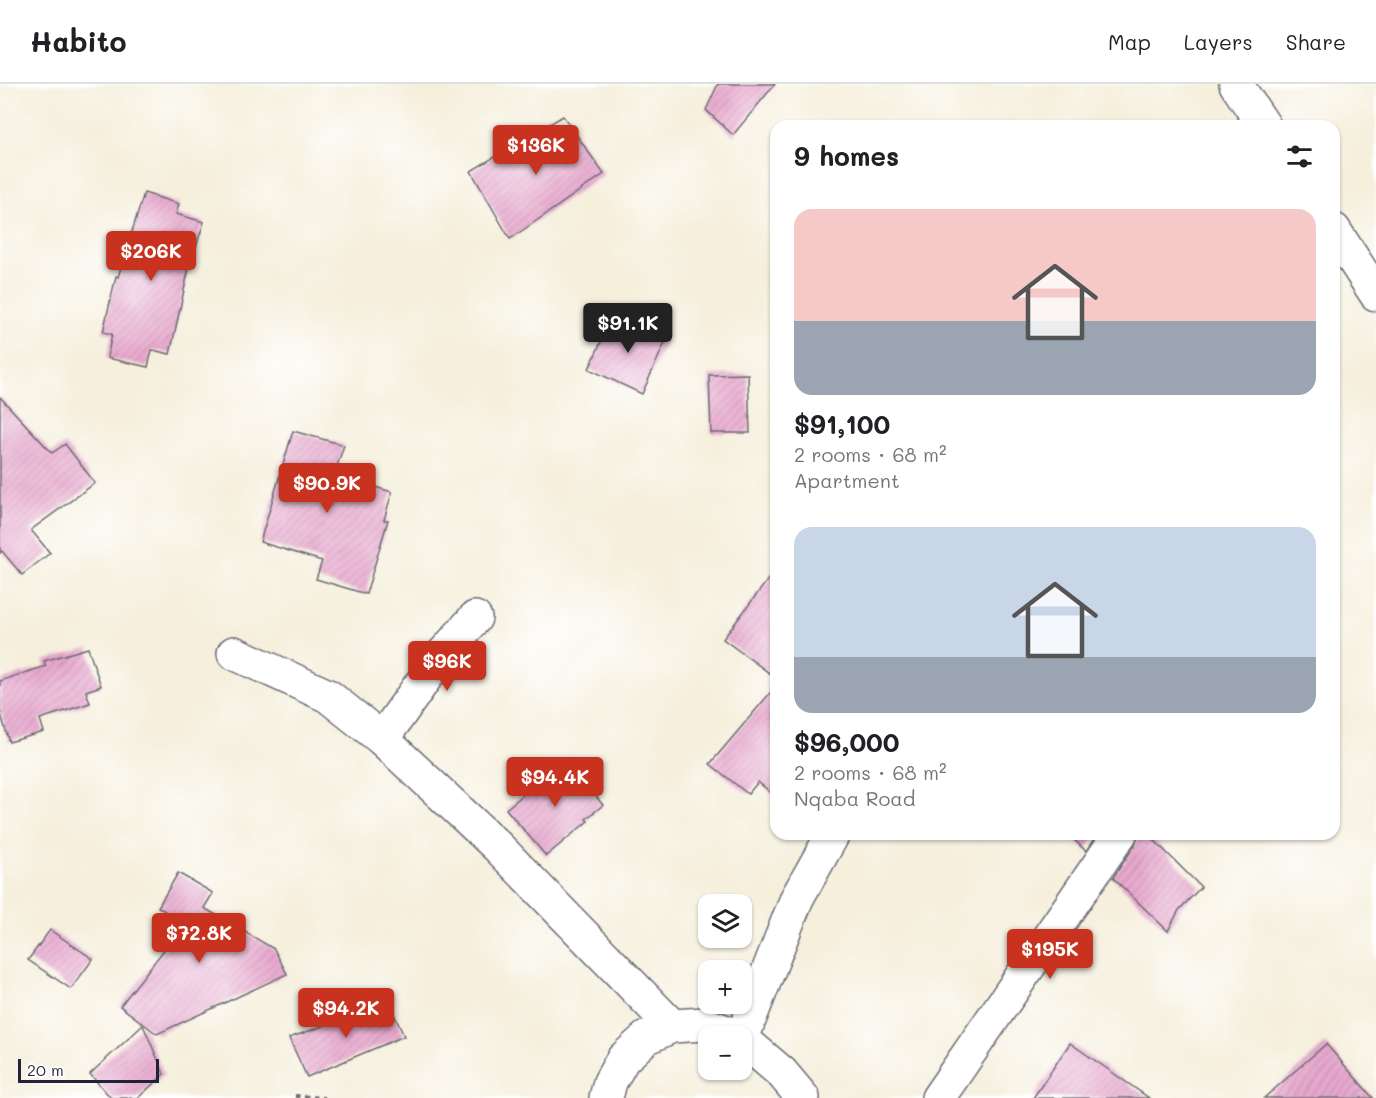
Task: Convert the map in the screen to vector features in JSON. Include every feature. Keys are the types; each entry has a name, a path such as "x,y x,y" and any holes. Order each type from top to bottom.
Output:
{"street":[{"path":"1236,84 1260,120"},
{"path":"1340,239 1376,294"},
{"path":"382,739 438,660 475,618"},
{"path":"234,652 328,696 382,739 498,847 672,1026"},
{"path":"745,1026 797,898 830,840"},
{"path":"938,1098 1116,840"},
{"path":"606,1098 610,1082 623,1059 646,1038 672,1026 704,1024 709,1026"},
{"path":"752,1048 782,1073 803,1098"}],"path":[{"path":"295,1096 325,1098"}],"building":[{"path":"718,84 775,84 733,135 706,110"},
{"path":"563,116 604,174 510,239 471,171"},
{"path":"144,193 179,204 176,214 204,222 188,272 170,354 152,350 148,367 107,358 112,334 103,332 116,276 118,277"},
{"path":"613,315 666,340 642,394 589,369"},
{"path":"748,374 750,433 711,433 709,375"},
{"path":"0,397 52,453 65,444 95,483 31,530 50,553 22,575 2,551 0,553"},
{"path":"293,431 344,445 334,475 392,492 384,520 388,520 366,594 316,579 322,561 260,542"},
{"path":"770,577 770,674 723,639"},
{"path":"88,648 101,686 86,691 90,703 40,719 44,732 9,742 0,711 0,681 46,666 44,661"},
{"path":"770,693 770,792 758,782 748,794 710,764"},
{"path":"565,760 603,805 586,819 588,821 546,856 506,809"},
{"path":"1074,840 1093,840 1086,851"},
{"path":"1136,840 1154,840 1201,887 1179,910 1168,931 1113,878"},
{"path":"178,873 213,893 204,908 274,949 287,974 157,1034 120,1006 185,923 158,907"},
{"path":"50,930 93,959 71,989 28,960"},
{"path":"389,1003 404,1036 307,1077 289,1038"},
{"path":"143,1025 164,1074 138,1098 111,1098 90,1074"},
{"path":"1070,1043 1149,1098 1033,1098"},
{"path":"1326,1044 1373,1098 1264,1098"}]}
